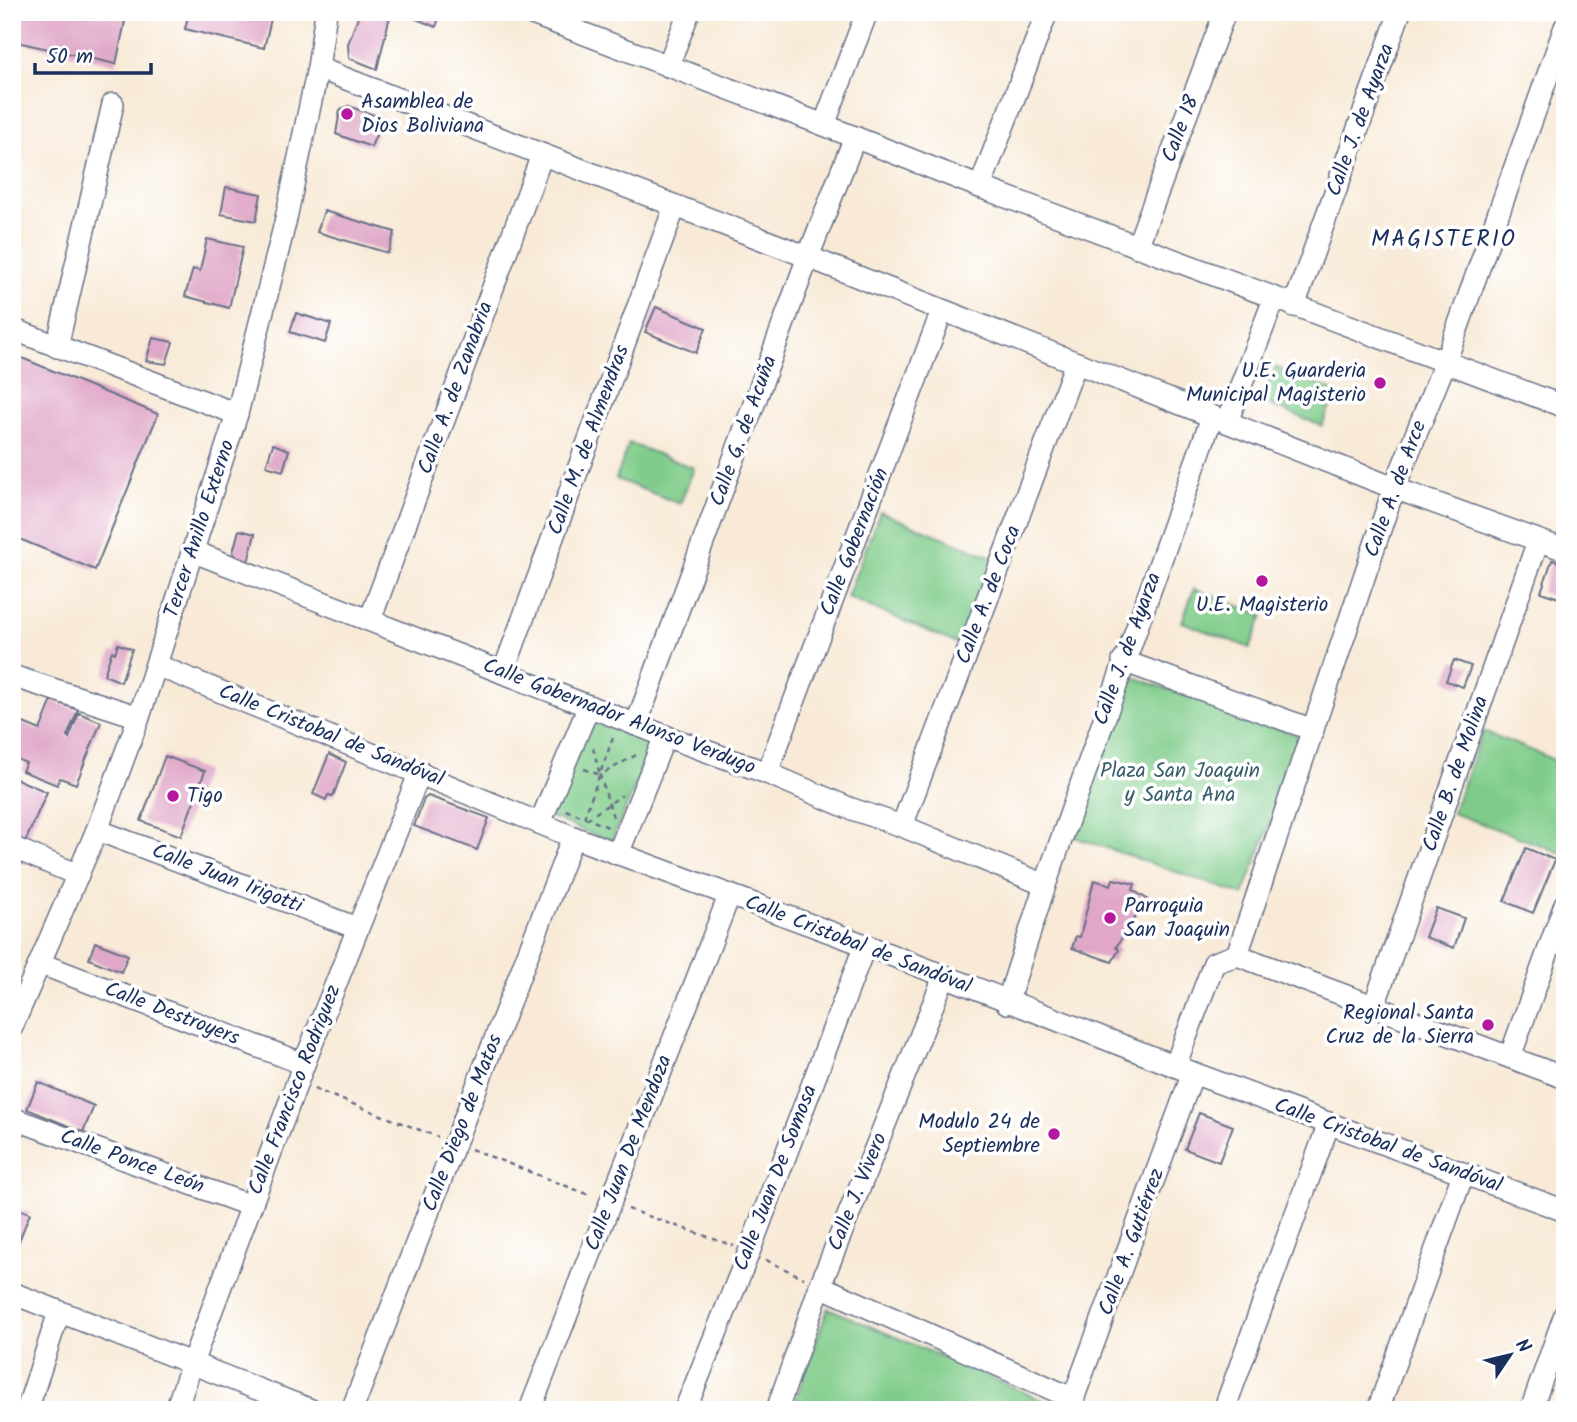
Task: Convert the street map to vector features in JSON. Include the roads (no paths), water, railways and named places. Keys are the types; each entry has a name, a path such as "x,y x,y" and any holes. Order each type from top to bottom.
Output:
{"street":[{"name":"Tercer Anillo Externo","path":"12,1027 97,830 139,718 237,414 285,223 318,68 326,12"},
{"path":"527,12 824,124 1137,247 1565,407"},
{"path":"668,66 689,12"},
{"path":"824,124 867,12"},
{"path":"980,187 1046,12"},
{"name":"Calle 18","path":"1137,247 1225,12"},
{"name":"Calle J. de Ayarza","path":"1007,1003 1123,661 1219,419 1284,302 1400,12"},
{"name":"Calle A. de Arce","path":"1237,955 1394,488 1445,363 1564,32"},
{"path":"318,68 808,257 1394,488 1565,550"},
{"path":"57,347 113,104"},
{"name":"Calle G. de Acuña","path":"636,725 808,257 855,137"},
{"name":"Calle A. de Zanabria","path":"370,620 542,155"},
{"name":"Calle M. de Almendras","path":"503,673 675,206"},
{"name":"Calle Gobernación","path":"767,773 942,311"},
{"path":"12,329 237,414"},
{"name":"Calle A. de Coca","path":"902,826 1076,363"},
{"name":"Calle B. de Molina","path":"1374,1006 1538,541"},
{"name":"Calle Gobernador Alonso Verdugo","path":"192,551 636,725 657,742 767,773 1045,885"},
{"path":"1123,661 1313,730"},
{"name":"Calle Cristobal de Sandóval","path":"156,665 573,837 864,945 1007,1003 1565,1211"},
{"path":"12,676 139,718"},
{"path":"540,823 589,706"},
{"path":"618,854 657,742"},
{"name":"Calle Francisco Rodriguez","path":"176,1410 301,1074 419,772"},
{"name":"Calle Juan Irigotti","path":"97,830 357,928"},
{"name":"Calle Diego de Matos","path":"352,1410 573,837"},
{"path":"12,847 78,874"},
{"name":"Calle Juan De Mendoza","path":"530,1410 729,896"},
{"path":"1510,1058 1565,904"},
{"name":"Calle Juan De Somosa","path":"685,1410 749,1252 864,945"},
{"path":"1237,955 1565,1078"},
{"name":"Calle A. Gutiérrez","path":"1072,1404 1184,1069 1214,963 1237,955"},
{"name":"Calle Destroyers","path":"41,964 301,1074"},
{"name":"Calle J. Vivero","path":"777,1410 820,1286 944,977"},
{"name":"Calle Ponce León","path":"12,1118 251,1206"},
{"path":"1224,1410 1329,1123"},
{"path":"1378,1410 1463,1174"},
{"path":"820,1286 1072,1404"},
{"path":"12,1293 311,1410"},
{"path":"27,1410 60,1312"},
{"path":"1531,1410 1565,1314"}],"place":[{"name":"Asamblea de Dios Boliviana","path":"347,114"},
{"name":"U.E. Guarderia Municipal Magisterio","path":"1380,383"},
{"name":"U.E. Magisterio","path":"1262,581"},
{"name":"Tigo","path":"173,796"},
{"name":"Parroquia San Joaquin","path":"1110,918"},
{"name":"Regional Santa Cruz de la Sierra","path":"1488,1025"},
{"name":"Modulo 24 de Septiembre","path":"1054,1134"}],"district":[{"name":"MAGISTERIO","path":"1444,240"}],"park label":[{"name":"Plaza San Joaquin y Santa Ana","path":"1180,783"}]}
